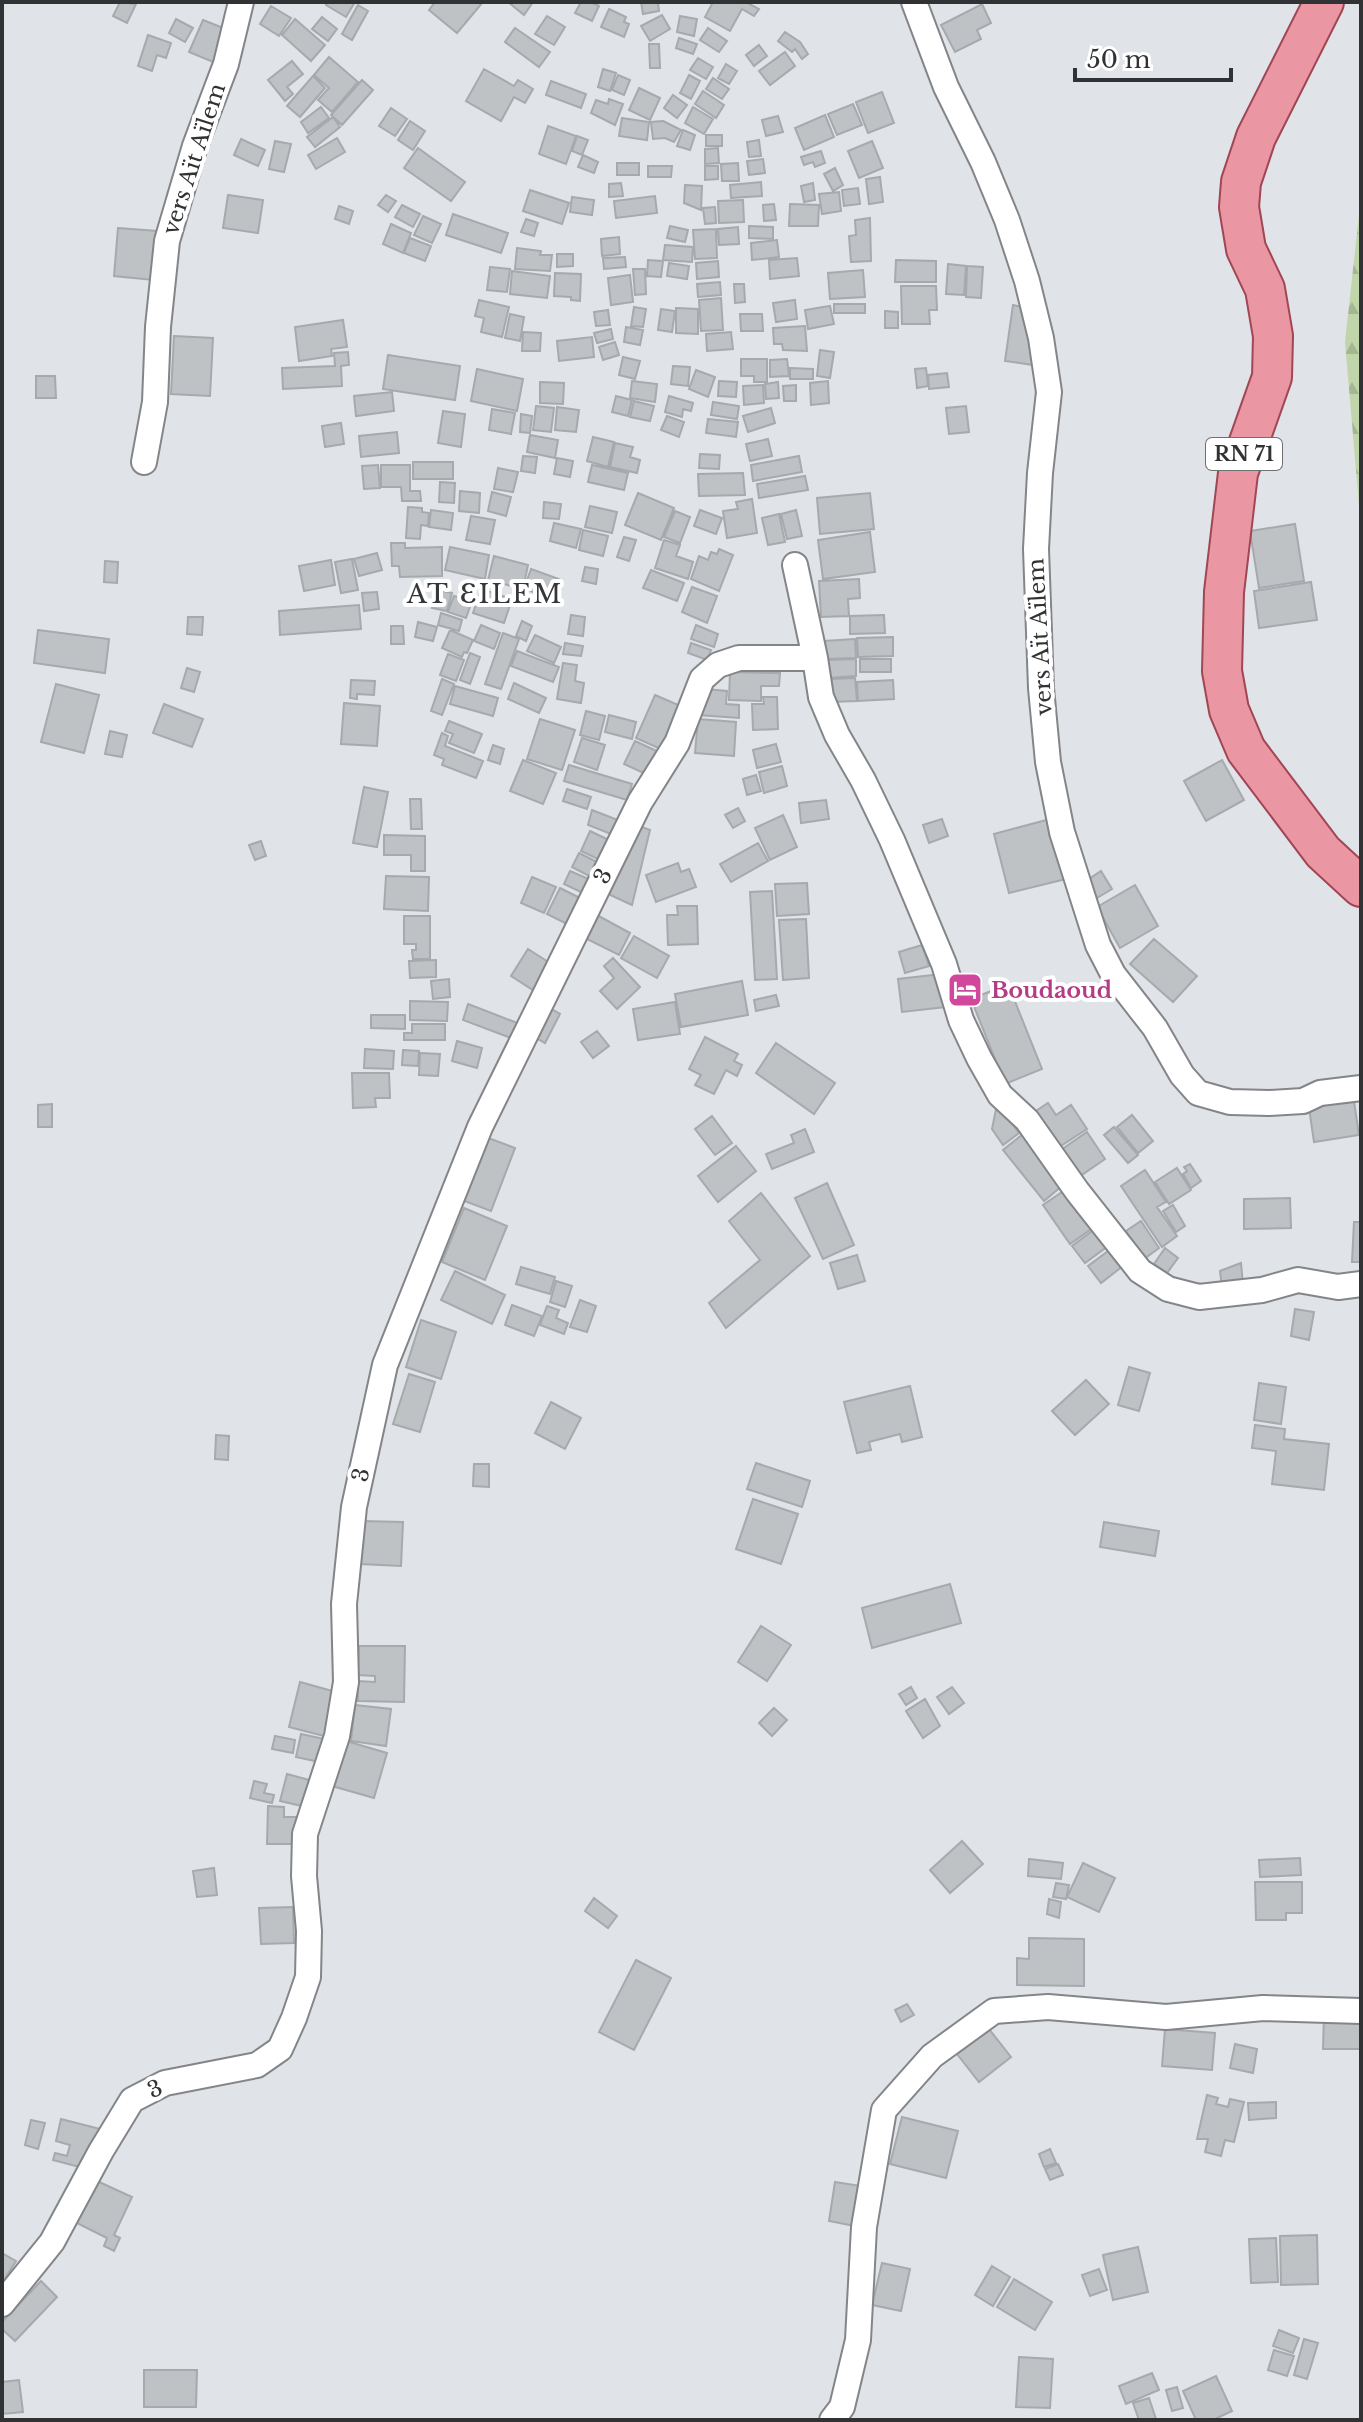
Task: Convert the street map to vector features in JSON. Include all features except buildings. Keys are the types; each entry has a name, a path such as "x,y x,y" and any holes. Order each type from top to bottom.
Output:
{"main road":[{"name":"RN 71","path":"1324,2 1256,137 1241,182 1239,207 1246,249 1265,289 1273,336 1272,377 1238,473 1224,592 1222,671 1229,710 1246,750 1323,852 1361,887"}],"street":[{"name":"vers Aït Aïlem","path":"144,462 155,402 158,327 167,241 195,146 226,64 241,2"},
{"name":"vers Aït Aïlem","path":"914,2 946,87 1007,220 1041,338 1049,392 1036,549 1041,688 1047,747 1062,832 1098,945 1113,974 1155,1028 1182,1075 1198,1093 1230,1102 1269,1103 1303,1101 1320,1093 1361,1088"},
{"path":"795,565 821,697 837,735 892,840 944,964 961,1020 1000,1095 1027,1120 1077,1191 1140,1271 1168,1289 1199,1297 1262,1290 1298,1280 1338,1287 1361,1284"},
{"name":"3","path":"2,2304 52,2242 132,2100 165,2083 257,2065 280,2049 308,1977 305,1834 337,1736 346,1682 344,1604 354,1507 385,1365 480,1127 640,802 677,743 702,679 718,665 739,658 815,658"},
{"path":"832,2420 842,2407 858,2340 864,2227 884,2110 932,2056 994,2011 1048,2007 1166,2017 1263,2008 1361,2011"}],"green space":[{"path":"1361,197 1361,528 1345,342"}],"place":[{"name":"Boudaoud","path":"965,990"}],"district":[{"name":"AT ƐILEM","path":"485,594"}]}
